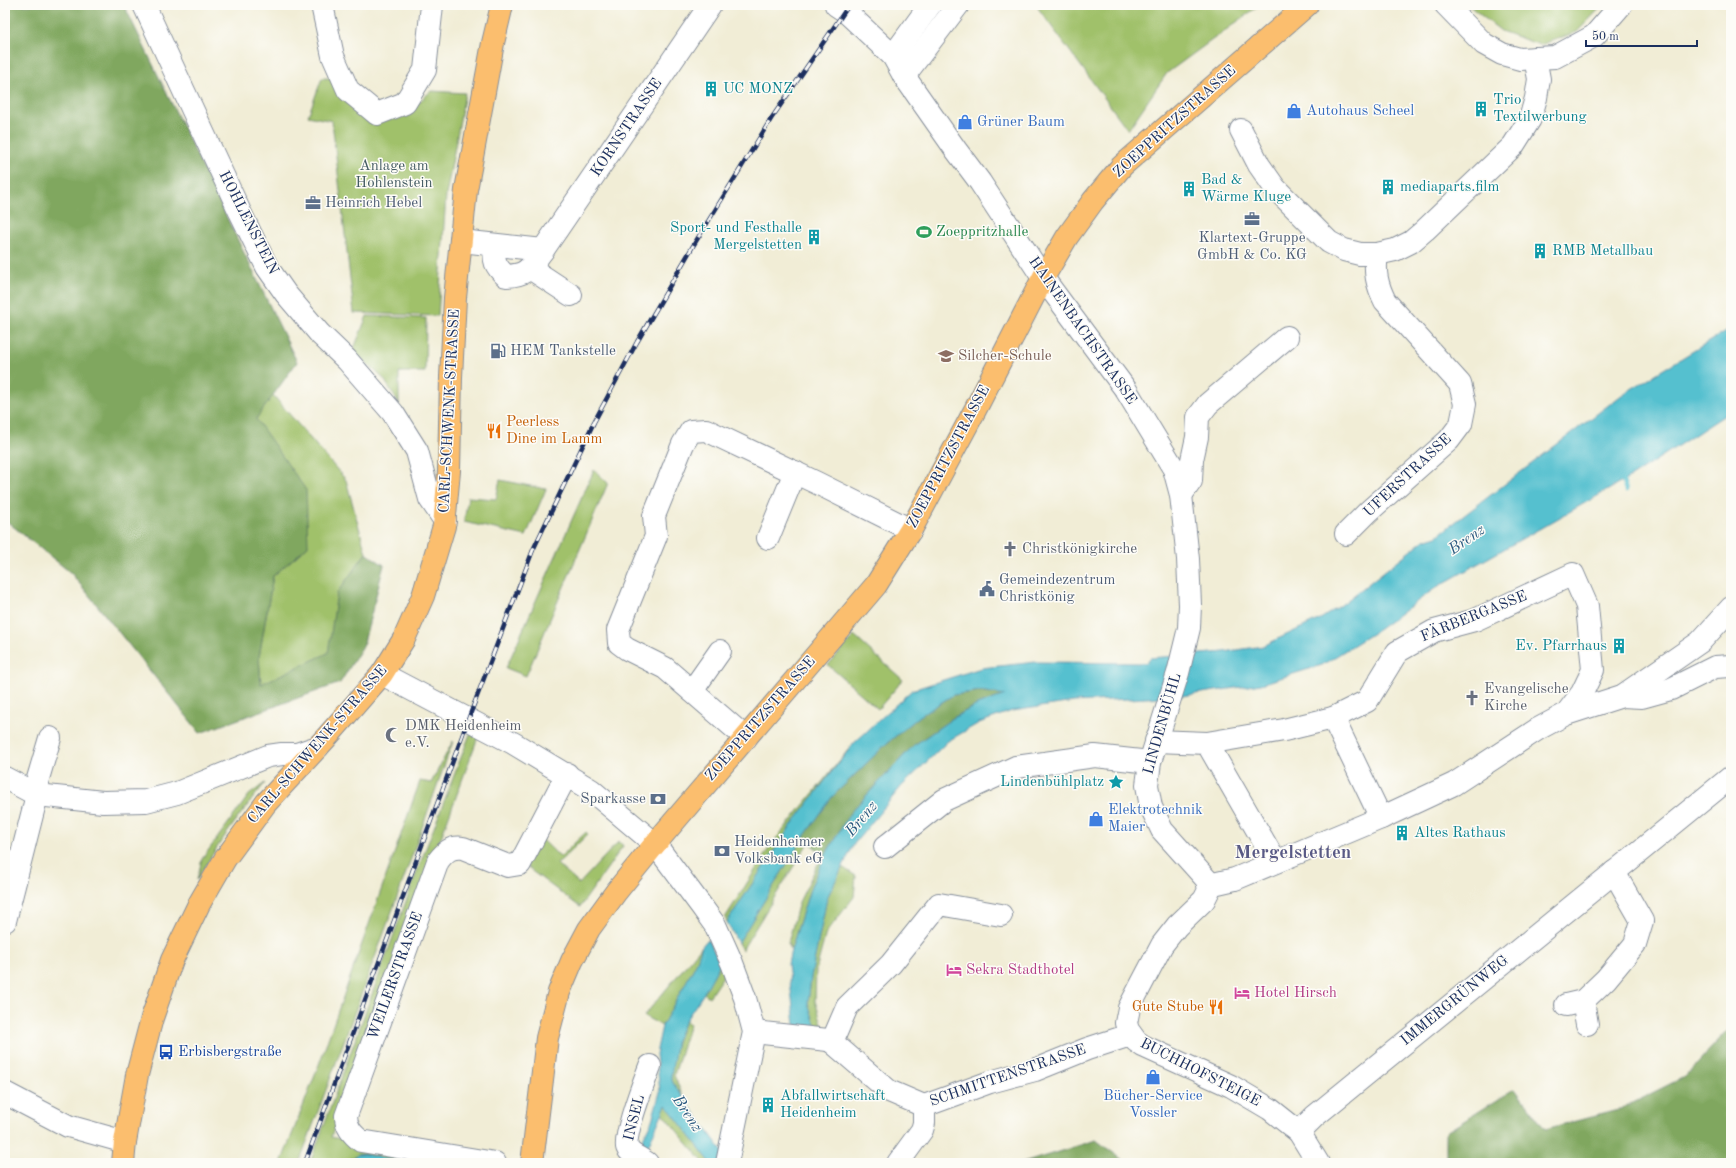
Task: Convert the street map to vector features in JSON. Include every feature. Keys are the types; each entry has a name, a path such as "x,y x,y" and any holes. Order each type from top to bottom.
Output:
{"main road":[{"name":"CARL-SCHWENK-STRASSE","path":"124,1152 137,1075 152,1018 172,960 199,904 224,859 266,803 318,747 382,674 404,639 423,596 449,471 451,377 455,298 466,190 492,43 502,5"},
{"name":"ZOEPPRITZSTRASSE","path":"532,1163 547,1038 559,992 572,961 589,929 654,844 876,585 911,530 976,410 1043,278 1067,237 1093,201 1122,166 1307,5"}],"street":[{"name":"HOHLENSTEIN","path":"144,5 267,267 286,294 320,334 347,360 393,412 416,452 422,477 430,499 440,514"},
{"path":"322,5 333,56 348,90 377,114 405,103 425,70 432,5"},
{"name":"KORNSTRASSE","path":"530,268 710,5"},
{"name":"HAINENBACHSTRASSE","path":"836,5 845,10 893,56 904,76 980,182 1043,278 1126,390 1174,469 1181,495 1188,559 1190,605 1186,640"},
{"path":"893,56 930,5"},
{"path":"904,76 958,5"},
{"path":"1446,5 1484,44 1502,54 1520,59 1555,57 1594,36 1621,5"},
{"path":"1241,130 1259,165 1275,188 1329,242 1344,250 1360,254 1377,254 1395,250 1411,242 1513,146 1530,119 1536,98 1539,79 1535,58"},
{"path":"461,241 495,246 543,250"},
{"path":"495,246 494,258 498,268 506,276 519,275 530,268 571,295"},
{"name":"UFERSTRASSE","path":"1346,534 1369,511 1449,440 1461,424 1465,404 1460,384 1385,301 1378,287 1374,268 1377,254"},
{"path":"1181,495 1191,481 1192,460 1197,437 1198,418 1208,404 1287,337"},
{"path":"746,738 666,668 627,649 619,643 618,630 656,536 654,516 683,444 691,431 706,430 795,472 911,530"},
{"path":"768,538 795,472"},
{"name":"FÄRBERGASSE","path":"1156,741 1207,743 1284,730 1333,718 1367,701 1396,652 1434,631 1476,620 1573,574 1587,606 1592,670 1582,693 1566,714"},
{"path":"1130,1035 1126,1023 1129,1008 1162,945 1177,926 1204,900 1208,894 1209,885 1235,879 1381,818 1454,784 1538,729 1566,714 1622,696 1700,642 1731,608"},
{"name":"LINDENBÜHL","path":"1186,640 1150,762 1147,785 1151,807 1156,820 1170,840 1207,880 1209,885"},
{"path":"1622,696 1642,697 1671,689 1723,666 1700,642"},
{"path":"692,691 720,651"},
{"path":"382,674 513,743 567,774 596,794 654,844 714,925 732,963 745,998 754,1032 728,1160"},
{"path":"1333,718 1381,818"},
{"path":"5,921 12,860 37,795 37,782 50,738"},
{"path":"1207,743 1275,861"},
{"path":"5,778 37,795 103,802 146,801 178,793 268,756 297,754 318,747"},
{"path":"885,847 944,800 1016,767 1095,756 1150,762"},
{"name":"WEILERSTRASSE","path":"495,1163 361,1140 350,1131 346,1124 346,1116 438,861 449,850 456,847 463,848 508,866 520,864 567,774"},
{"name":"IMMERGRÜNWEG","path":"1298,1132 1315,1116 1731,776"},
{"path":"1587,1024 1575,1003 1606,979 1635,944 1642,921 1614,872"},
{"path":"754,1032 827,1041 847,1008 891,964 939,904 1001,915"},
{"name":"BUCHHOFSTEIGE","path":"1130,1035 1150,1050 1231,1086 1258,1100 1298,1132 1318,1163"},
{"name":"SCHMITTENSTRASSE","path":"827,1041 889,1091 924,1106 990,1082 1034,1070 1086,1049 1130,1035"},
{"name":"INSEL","path":"641,1159 628,1148 627,1142 633,1118 650,1066"},
{"path":"5,1093 68,1126 124,1152"},
{"path":"898,1163 922,1130 924,1124 924,1106"}],"green space":[{"path":"5,5 124,5 297,362 256,419 306,490 308,546 273,576 259,657 261,684 328,653 337,593 366,553 384,565 363,646 340,683 200,733 71,573 5,520"},
{"path":"1040,5 1260,5 1167,73 1128,130 1038,8"},
{"path":"1468,5 1603,5 1577,32 1540,45 1501,31"},
{"name":"Anlage am Hohlenstein","path":"322,78 333,78 343,97 370,123 406,114 431,91 465,93 446,195 438,316 354,313 332,121 308,116"},
{"path":"367,316 426,318 425,372 399,372 399,404 384,379 353,351"},
{"path":"273,395 346,480 366,553 337,593 329,653 261,685 259,657 273,576 308,546 256,419"},
{"path":"594,470 608,483 526,676 506,668"},
{"path":"500,480 546,489 526,536 464,522 468,497 496,499"},
{"path":"854,636 903,680 878,709 828,665"},
{"path":"980,691 1006,695 977,705 953,718 913,746 850,813 826,854 823,854 803,838 832,797 886,744 920,716 953,695"},
{"path":"470,734 478,737 331,1137 469,1163 407,1163 364,1154 350,1159 347,1163 310,1163 416,874"},
{"path":"453,741 299,1163 281,1163 317,1070 420,781 431,783"},
{"path":"853,744 790,827 727,922 725,918 771,845"},
{"path":"265,783 229,830 197,880 202,859 249,795"},
{"path":"586,832 588,834 557,864 579,884 619,841 623,846 580,907 525,866 542,839 560,857"},
{"path":"803,838 808,843 742,950 738,943"},
{"path":"823,854 826,854 811,886 791,950 788,943 799,902"},
{"path":"842,867 856,876 854,897 826,933 816,970 815,1001 823,1027 816,1027 808,1003 811,977 827,898"},
{"path":"702,946 696,964 662,1026 644,1016"},
{"path":"720,964 724,975 709,997 704,993"},
{"path":"685,1021 690,1024 674,1075 684,1099 674,1086 671,1075 675,1051"},
{"path":"1731,1027 1731,1163 1446,1163 1446,1132 1515,1089 1545,1129 1618,1110 1684,1077"},
{"path":"666,1105 711,1163 704,1163 662,1113"},
{"path":"1096,1140 1127,1163 1023,1163"}],"water":[{"name":"Brenz","path":"1731,328 1731,411 1629,478 1437,587 1379,629 1322,665 1261,684 1182,696 1074,702 1012,711 979,723 948,741 901,787 854,844 827,898 811,977 808,1003 816,1027 795,1025 788,964 811,886 826,854 850,813 913,746 953,718 977,705 1005,695 980,691 953,695 920,716 886,744 832,797 803,838 738,943 727,922 790,827 853,744 912,690 981,668 1036,662 1146,663 1150,658 1224,652 1263,646 1322,618 1340,606 1424,540 1437,536 1623,394"},
{"name":"Brenz","path":"708,939 720,964 704,993 685,1021 677,1038 671,1076 673,1083 723,1152 719,1163 711,1163 666,1105 644,1155 637,1151 652,1120 660,1092 656,1054 662,1026 696,964 702,946"},
{"path":"364,1154 407,1163 377,1163 364,1160 355,1163 347,1163 357,1155"}],"waterway":[{"path":"1621,476 1626,490"}],"railway":[{"path":"305,1163 468,720 533,550 594,422 637,342 693,246 771,119 849,5"}],"place":[{"name":"UC MONZ","path":"711,89"},
{"name":"Trio Textilwerbung","path":"1481,109"},
{"name":"Autohaus Scheel","path":"1294,111"},
{"name":"Grüner Baum","path":"965,122"},
{"name":"mediaparts.film","path":"1388,187"},
{"name":"Bad & Wärme Kluge","path":"1189,189"},
{"name":"Heinrich Hebel","path":"313,203"},
{"name":"Klartext-Gruppe GmbH & Co. KG","path":"1252,219"},
{"name":"Zoeppritzhalle","path":"924,232"},
{"name":"Sport- und Festhalle Mergelstetten","path":"814,237"},
{"name":"RMB Metallbau","path":"1540,251"},
{"name":"HEM Tankstelle","path":"498,351"},
{"name":"Silcher-Schule","path":"946,356"},
{"name":"Peerless Dine im Lamm","path":"494,431"},
{"name":"Christkönigkirche","path":"1010,549"},
{"name":"Gemeindezentrum Christkönig","path":"987,589"},
{"name":"Ev. Pfarrhaus","path":"1619,646"},
{"name":"Evangelische Kirche","path":"1472,698"},
{"name":"DMK Heidenheim e.V.","path":"393,735"},
{"name":"Lindenbühlplatz","path":"1116,782"},
{"name":"Sparkasse","path":"658,799"},
{"name":"Elektrotechnik Maier","path":"1096,819"},
{"name":"Altes Rathaus","path":"1402,833"},
{"name":"Heidenheimer Volksbank eG","path":"722,851"},
{"name":"Sekra Stadthotel","path":"954,970"},
{"name":"Hotel Hirsch","path":"1242,993"},
{"name":"Gute Stube","path":"1216,1007"},
{"name":"Erbisbergstraße","path":"166,1052"},
{"name":"Bücher-Service Vossler","path":"1153,1077"},
{"name":"Abfallwirtschaft Heidenheim","path":"768,1105"}],"district":[{"name":"Mergelstetten","path":"1293,853"}]}
